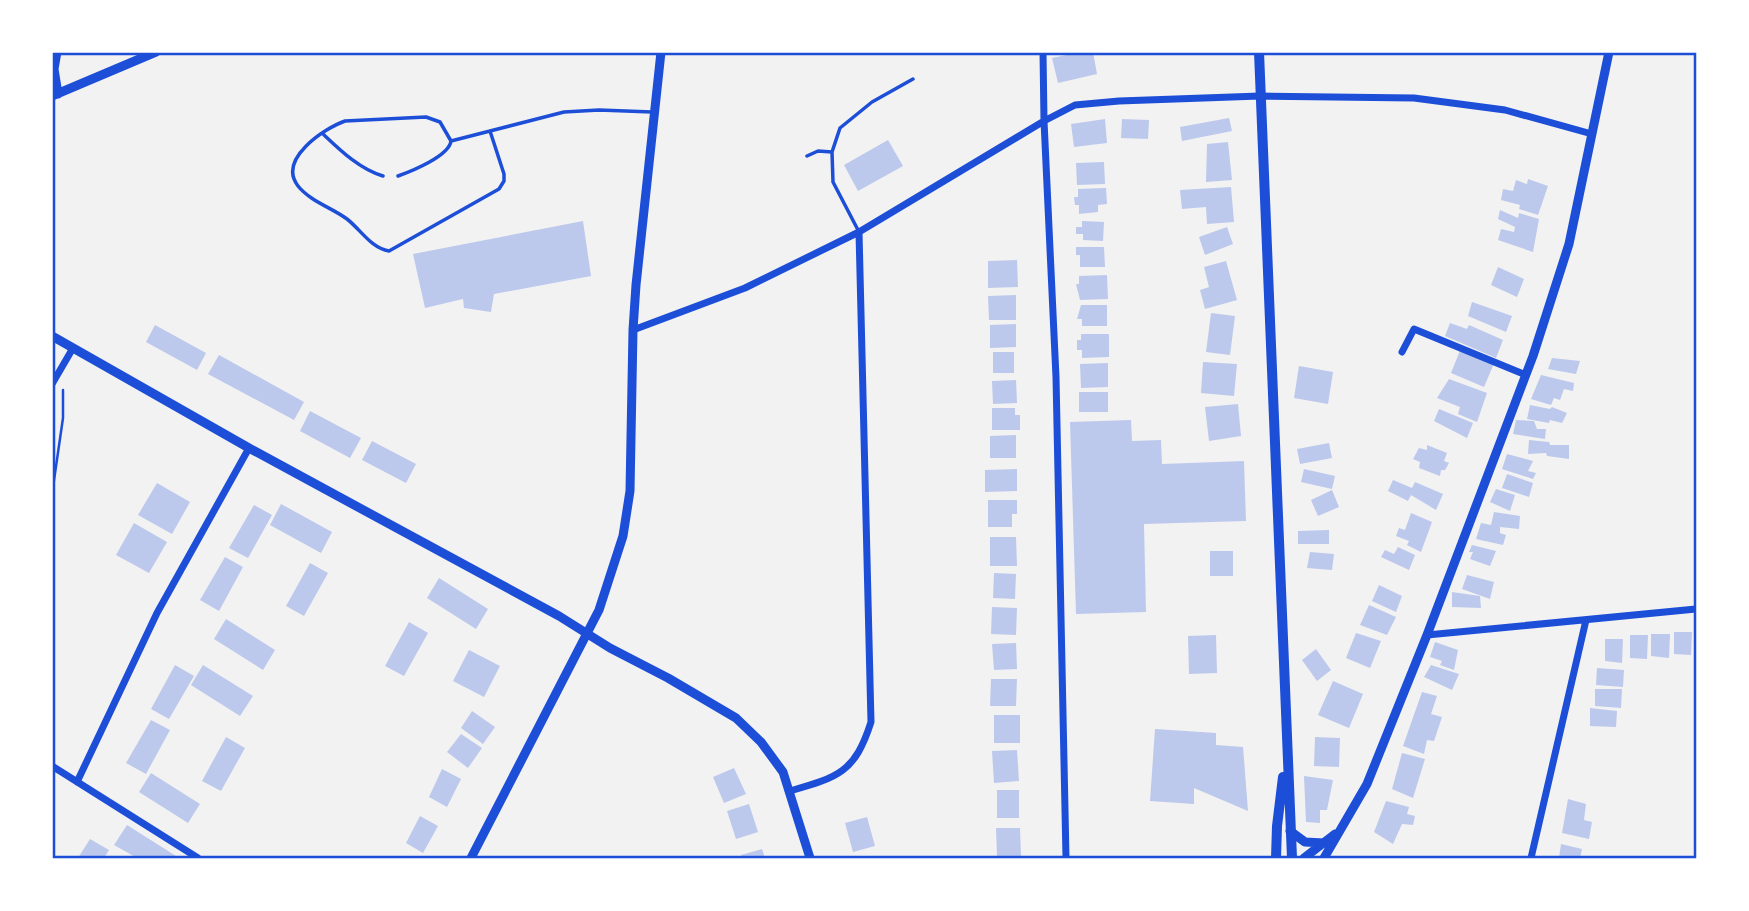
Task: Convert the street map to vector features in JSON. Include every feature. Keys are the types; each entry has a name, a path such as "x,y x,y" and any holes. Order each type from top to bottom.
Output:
{"main road":[{"path":"1259,52 1292,859"},
{"path":"1276,859 1277,826 1287,748"}],"street":[{"path":"57,52 54,69 55,95 156,52"},
{"path":"471,859 599,610 614,569 630,491 632,330 639,241 661,52"},
{"path":"1043,52 1056,377 1066,859"},
{"path":"1324,859 1367,784 1526,374 1569,244 1609,52"},
{"path":"632,330 745,288 859,232 1075,105 1260,96 1414,98 1505,110 1592,134"},
{"path":"790,790 836,776 850,765 863,748 871,722 859,232"},
{"path":"1402,352 1414,329 1526,374"},
{"path":"52,336 249,448 559,616 610,648 700,695 736,718 774,757 783,772 810,859"},
{"path":"52,384 73,348"},
{"path":"77,782 157,613 249,448"},
{"path":"1427,635 1696,610"},
{"path":"1531,859 1586,620"},
{"path":"52,766 198,859"},
{"path":"1304,859 1344,826"},
{"path":"1290,831 1305,842 1324,844"}],"lane":[{"path":"859,232 833,182 832,152 840,128 872,102 913,79"},
{"path":"452,141 577,110 655,112"},
{"path":"398,176 450,148 452,141 440,122 426,117 345,121 322,132 307,144 295,163 294,179 306,193 345,217 377,247 389,251 499,189 504,181 504,174 490,131"},
{"path":"322,132 358,163 383,176"},
{"path":"807,156 818,150 832,152"}],"path":[{"path":"52,494 63,418 63,366"}],"building":[{"path":"1093,52 1097,74 1058,83 1052,58"},
{"path":"1229,118 1232,131 1182,141 1180,127"},
{"path":"1105,119 1107,143 1074,147 1071,124"},
{"path":"1122,119 1149,120 1148,139 1121,138"},
{"path":"888,140 903,166 858,191 844,165"},
{"path":"1228,142 1232,180 1206,182 1207,144"},
{"path":"1104,162 1105,184 1077,185 1076,163"},
{"path":"1528,179 1548,186 1538,215 1519,209 1520,205 1501,200 1503,189 1513,191 1516,180 1527,184"},
{"path":"1231,187 1234,222 1207,224 1206,207 1182,209 1180,190"},
{"path":"1106,188 1107,204 1098,205 1098,212 1079,214 1079,205 1075,205 1074,197 1078,197 1078,189"},
{"path":"1500,210 1518,218 1519,213 1539,219 1533,252 1498,240 1501,229 1514,232 1515,227 1498,219"},
{"path":"583,221 591,276 494,294 491,312 464,308 463,299 425,308 413,254"},
{"path":"1082,221 1104,222 1103,241 1083,240 1083,234 1076,234 1076,227 1082,227"},
{"path":"1227,227 1233,244 1205,255 1199,237"},
{"path":"1076,247 1104,247 1105,267 1080,267 1080,255 1076,255"},
{"path":"1017,260 1018,287 988,288 988,261"},
{"path":"1226,261 1237,300 1205,309 1200,290 1209,287 1204,267"},
{"path":"1498,267 1524,279 1517,297 1491,285"},
{"path":"1107,275 1108,299 1080,300 1076,284 1079,284 1079,276"},
{"path":"1016,295 1016,320 989,320 988,296"},
{"path":"1472,302 1512,316 1506,332 1468,316"},
{"path":"1081,305 1107,305 1107,326 1082,326 1082,319 1077,319"},
{"path":"1211,313 1235,316 1230,355 1206,352"},
{"path":"1450,323 1467,329 1469,325 1503,340 1496,358 1445,336"},
{"path":"1016,324 1016,347 990,348 990,325"},
{"path":"155,325 206,353 197,370 146,342"},
{"path":"1081,334 1109,334 1109,357 1082,358 1082,350 1077,350 1077,340 1081,340"},
{"path":"1461,348 1495,361 1484,387 1451,373"},
{"path":"993,352 1014,352 1014,373 993,373"},
{"path":"219,355 304,402 294,420 208,374"},
{"path":"1552,358 1580,361 1576,374 1548,369"},
{"path":"1203,362 1237,364 1234,396 1201,393"},
{"path":"1108,363 1108,387 1081,388 1080,364"},
{"path":"1299,366 1333,372 1328,404 1294,398"},
{"path":"1541,375 1574,383 1573,391 1564,389 1560,400 1554,398 1551,405 1531,399"},
{"path":"1449,379 1487,393 1477,422 1458,414 1460,407 1437,398"},
{"path":"1016,380 1017,403 993,404 992,381"},
{"path":"1079,392 1108,392 1108,412 1079,412"},
{"path":"1238,404 1241,436 1209,441 1205,407"},
{"path":"1530,405 1550,409 1552,407 1567,413 1562,423 1527,419"},
{"path":"992,408 1015,408 1015,415 1020,415 1020,430 992,430"},
{"path":"1439,409 1473,423 1467,438 1434,421"},
{"path":"310,411 361,438 350,458 300,431"},
{"path":"1131,420 1132,441 1161,440 1162,464 1244,461 1246,521 1144,524 1146,612 1076,614 1070,422"},
{"path":"1516,420 1534,421 1537,429 1546,429 1545,439 1513,434"},
{"path":"1016,435 1016,458 990,458 990,436"},
{"path":"1529,440 1549,442 1550,445 1569,445 1569,459 1547,456 1546,453 1528,454"},
{"path":"372,441 416,464 406,483 362,460"},
{"path":"1329,443 1332,458 1300,464 1297,449"},
{"path":"1427,445 1447,453 1444,461 1449,463 1445,470 1441,470 1440,476 1419,468 1420,462 1413,459 1419,448 1427,450"},
{"path":"1507,454 1533,461 1528,471 1536,473 1533,479 1502,469"},
{"path":"1017,469 1017,491 985,492 985,470"},
{"path":"1304,469 1335,476 1332,489 1301,482"},
{"path":"1507,474 1533,483 1529,497 1502,488"},
{"path":"1393,480 1412,488 1415,482 1443,494 1436,510 1411,495 1408,501 1388,491"},
{"path":"157,483 190,502 172,534 138,515"},
{"path":"1496,489 1515,495 1510,511 1490,502"},
{"path":"1332,490 1339,507 1318,516 1311,500"},
{"path":"988,500 1017,500 1017,514 1012,514 1012,527 988,527"},
{"path":"281,504 332,532 321,553 270,525"},
{"path":"254,505 272,515 248,558 229,548"},
{"path":"1494,512 1520,516 1519,529 1500,527 1500,533 1506,535 1503,545 1476,539 1481,523 1491,525"},
{"path":"1411,513 1432,522 1421,552 1407,545 1409,541 1396,536 1399,528 1405,530"},
{"path":"134,523 167,542 149,573 116,555"},
{"path":"1329,530 1329,544 1298,544 1298,531"},
{"path":"990,537 1016,537 1017,566 990,566"},
{"path":"1472,545 1496,551 1490,566 1470,559"},
{"path":"1398,547 1415,555 1409,570 1381,557 1385,550 1394,554"},
{"path":"1210,551 1233,551 1233,576 1210,576"},
{"path":"1310,552 1334,554 1332,570 1307,568"},
{"path":"225,557 243,567 219,611 200,600"},
{"path":"310,563 328,573 304,616 286,606"},
{"path":"994,573 1016,574 1015,599 993,598"},
{"path":"1467,575 1494,582 1490,599 1462,589"},
{"path":"439,578 488,609 476,629 427,598"},
{"path":"1379,585 1402,596 1396,612 1372,601"},
{"path":"1452,592 1480,596 1481,608 1452,607"},
{"path":"1369,605 1396,617 1387,635 1360,625"},
{"path":"992,607 1017,608 1016,635 991,634"},
{"path":"226,619 275,650 263,670 214,639"},
{"path":"409,622 428,633 404,676 385,666"},
{"path":"1674,632 1692,632 1691,655 1674,654"},
{"path":"1356,633 1381,641 1370,668 1346,658"},
{"path":"1651,634 1670,634 1669,658 1651,656"},
{"path":"1216,635 1217,673 1189,674 1188,636"},
{"path":"1630,635 1648,635 1647,659 1630,658"},
{"path":"1605,639 1623,639 1622,663 1605,661"},
{"path":"1435,642 1458,650 1454,670 1440,665 1442,661 1430,657"},
{"path":"1016,643 1017,669 994,670 992,644"},
{"path":"1316,649 1331,670 1317,681 1302,660"},
{"path":"469,650 500,666 484,697 453,681"},
{"path":"175,665 194,676 169,719 151,709"},
{"path":"203,665 253,696 240,716 191,685"},
{"path":"1431,665 1459,674 1452,690 1424,677"},
{"path":"1597,668 1624,670 1623,687 1596,685"},
{"path":"991,679 1017,679 1016,706 990,706"},
{"path":"1333,681 1363,694 1349,728 1318,715"},
{"path":"1595,689 1622,689 1621,708 1595,706"},
{"path":"1422,692 1437,696 1431,714 1442,717 1434,741 1427,740 1424,754 1403,746"},
{"path":"1590,708 1617,711 1616,727 1590,726"},
{"path":"472,711 495,727 483,744 461,728"},
{"path":"994,715 1020,715 1020,743 994,743"},
{"path":"151,720 170,730 146,774 126,763"},
{"path":"1155,729 1216,733 1216,745 1243,747 1248,811 1194,788 1194,804 1150,801"},
{"path":"461,734 482,748 468,768 447,752"},
{"path":"226,737 245,748 221,791 202,781"},
{"path":"1315,737 1340,738 1339,767 1314,766"},
{"path":"1017,750 1019,781 994,783 992,751"},
{"path":"1402,753 1425,759 1413,798 1392,789"},
{"path":"734,768 746,794 724,803 713,777"},
{"path":"442,769 461,779 447,807 429,797"},
{"path":"151,773 200,804 188,823 139,792"},
{"path":"1304,776 1333,780 1327,810 1320,810 1320,823 1306,822"},
{"path":"997,790 1019,790 1019,818 997,818"},
{"path":"1568,799 1586,804 1584,820 1592,822 1589,839 1562,833"},
{"path":"1386,801 1409,807 1407,814 1415,816 1413,825 1402,824 1393,844 1374,832"},
{"path":"749,804 758,832 736,839 727,811"},
{"path":"420,816 438,826 423,853 406,843"},
{"path":"867,817 875,846 853,852 845,823"},
{"path":"127,825 176,856 137,858 114,845"},
{"path":"996,828 1020,828 1021,856 997,856"},
{"path":"90,839 109,850 104,858 78,858"},
{"path":"1561,844 1582,849 1580,858 1559,858"},
{"path":"762,849 765,858 742,858 741,855"}]}
